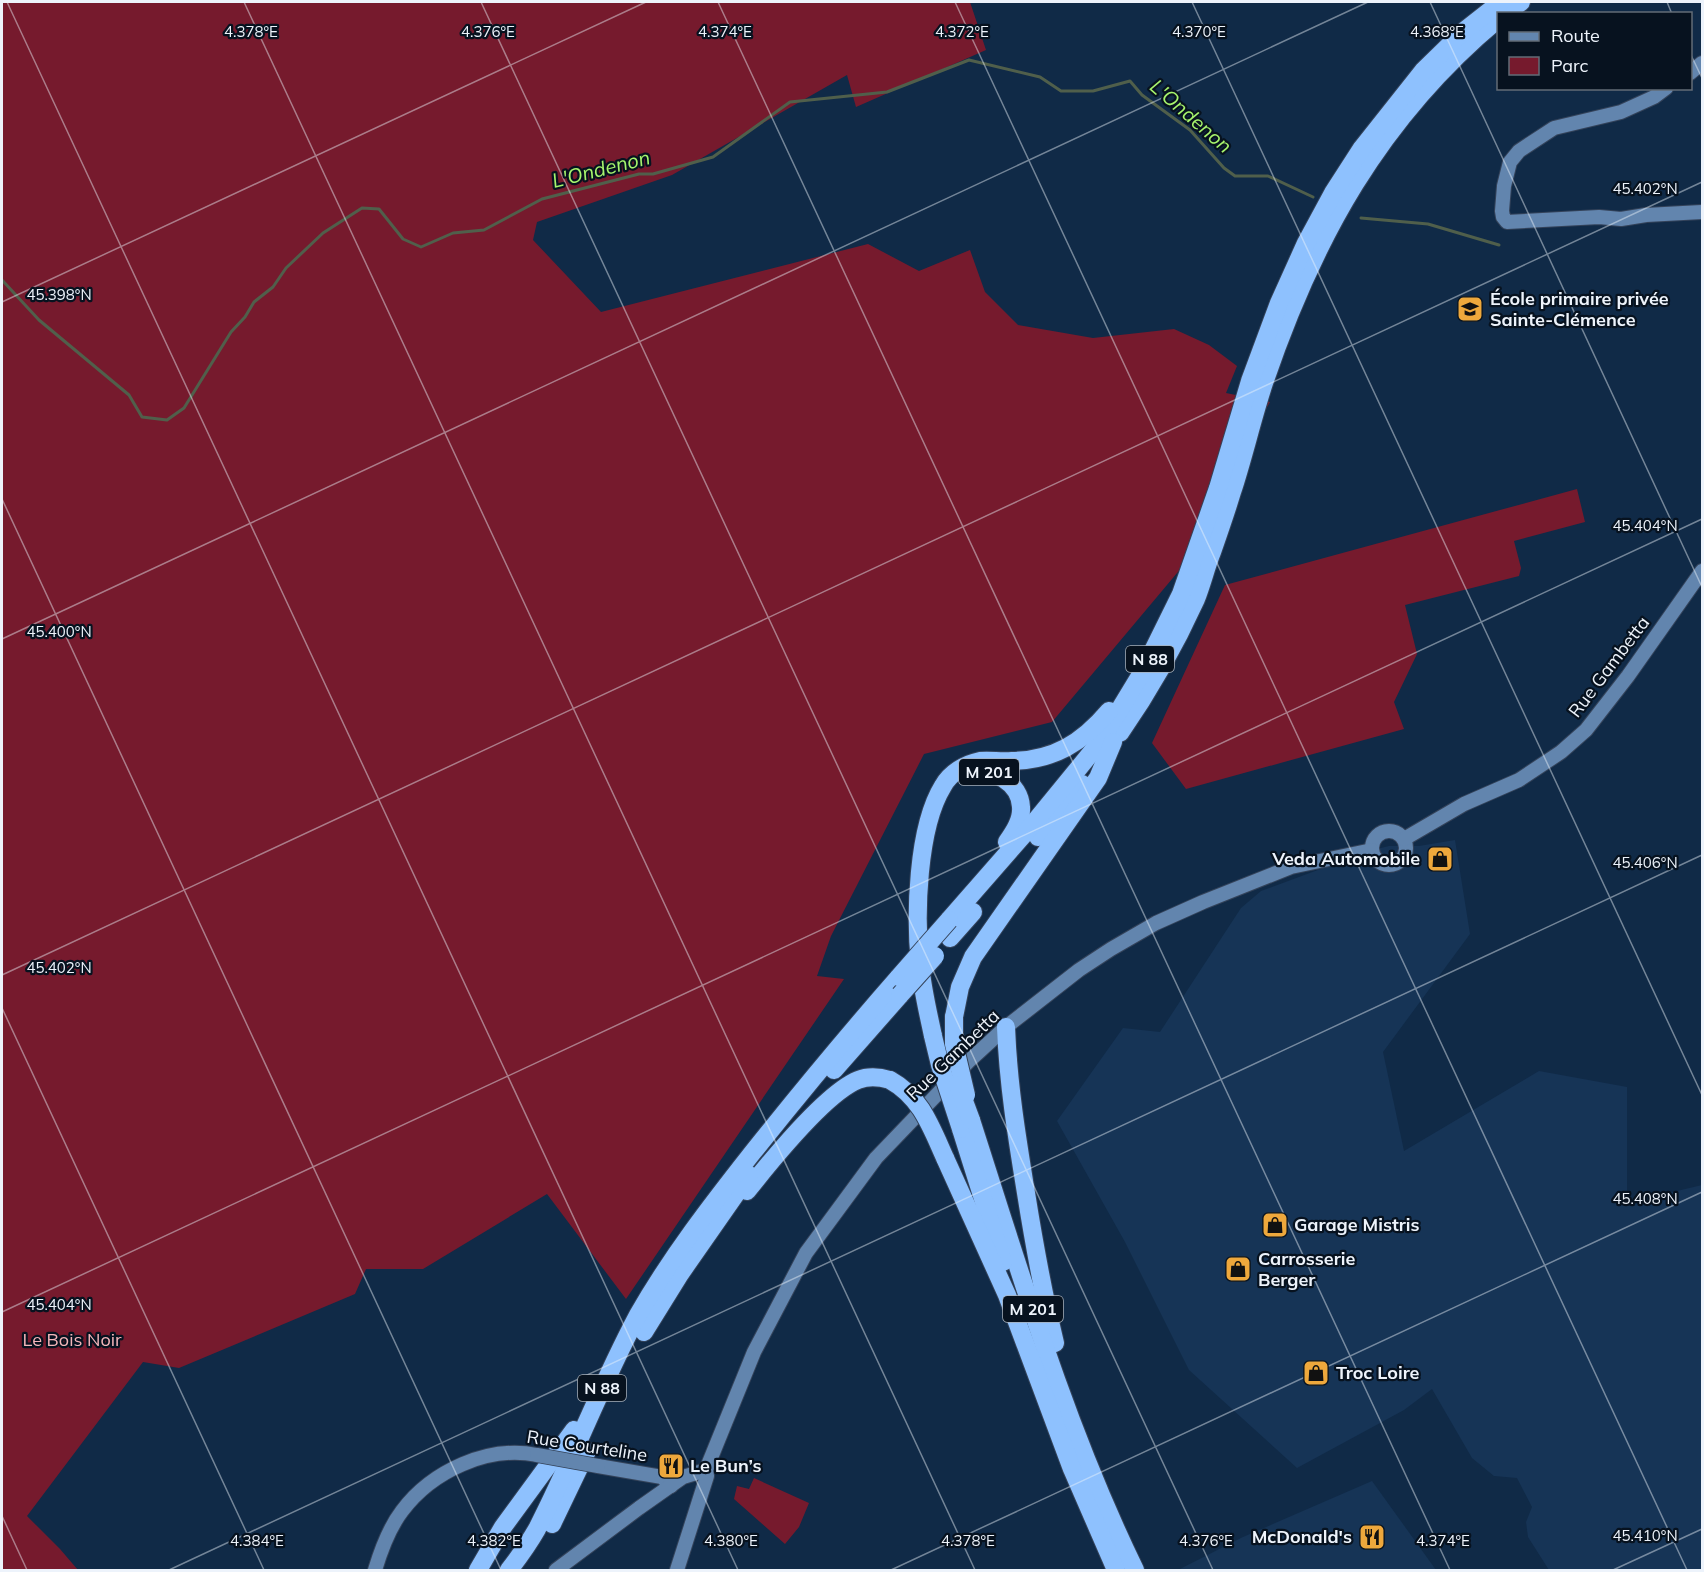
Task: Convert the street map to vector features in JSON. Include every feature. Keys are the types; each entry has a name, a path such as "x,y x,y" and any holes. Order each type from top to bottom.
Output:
{"highway":[{"name":"N 88","path":"950,929 973,894 1100,742 1143,671 1181,594 1256,383 1288,283 1333,193 1362,148 1464,31 1501,2"},
{"path":"1508,12 1521,2"},
{"name":"N 88","path":"1428,75 1497,20"},
{"name":"N 88","path":"523,1570 564,1501 622,1372 650,1320 782,1130 900,986 1061,811 1113,742 1148,689 1196,598 1232,492 1256,383"},
{"name":"M 201","path":"942,1026 922,985 917,922 924,842 933,807 943,785 957,770 979,761 1038,759 1064,750 1092,731 1143,671"},
{"path":"967,1120 968,1100 954,1044 942,1026 973,957 1098,778 1113,742"},
{"name":"M 201","path":"973,894 1016,828 1020,817 1021,806 1014,787 996,774 987,772 976,773 954,784 945,798 938,817 933,843 927,893 928,952 932,988 942,1026 940,1065 967,1120 1092,1477 1096,1507 1116,1570"},
{"name":"N 88","path":"509,1570 536,1530 639,1315 674,1257 699,1221 835,1051 900,986"},
{"path":"1006,1027 1008,1069 1019,1149 1043,1293 1058,1357 1090,1456 1092,1477"},
{"path":"680,1274 770,1163 829,1100 860,1079 882,1077 903,1087 925,1113 1029,1349"},
{"name":"M 201","path":"967,1120 1029,1349 1055,1426 1096,1507 1136,1570"},
{"path":"478,1570 503,1527 597,1400"}],"main road":[{"path":"1663,90 1654,97 1621,112 1554,128 1520,151 1510,162 1504,186 1503,217 1507,222 1599,217 1621,219 1646,215 1702,212"},
{"name":"Rue Gambetta","path":"1404,838 1464,804 1519,780 1561,752 1586,730 1629,676 1702,571"},
{"path":"1383,831 1396,832 1404,838 1406,849 1404,855 1394,864 1381,863 1374,857 1372,850 1373,840 1383,831"},
{"name":"Rue Gambetta","path":"677,1570 704,1487 706,1470 754,1352 806,1253 876,1158 970,1060 1006,1027 1079,970 1156,923 1291,867 1372,850"},
{"name":"Rue Courteline","path":"375,1570 384,1543 402,1511 426,1486 459,1466 495,1454 519,1452 662,1477 671,1486"},
{"path":"556,1570 683,1478 706,1470"}],"shaded area":[{"path":"1455,840 1470,934 1383,1052 1404,1151 1539,1071 1627,1087 1627,1203 1702,1185 1702,1570 1549,1570 1528,1537 1526,1522 1532,1507 1517,1478 1494,1476 1472,1458 1432,1389 1404,1410 1297,1468 1189,1370 1125,1242 1057,1121 1123,1028 1160,1032 1241,908 1261,891 1369,851 1389,846 1419,846"},
{"path":"1372,1481 1436,1570 1178,1570 1243,1537"}],"green space":[{"name":"Le Bois Noir","path":"2,2 970,2 986,50 856,107 847,75 672,175 537,222 533,240 601,312 868,244 919,271 970,250 985,292 1018,325 1093,338 1174,329 1209,345 1237,366 1226,393 1270,402 1217,496 1240,498 1052,722 924,754 831,936 817,976 844,979 626,1299 547,1194 423,1269 366,1269 355,1294 179,1368 143,1362 27,1516 78,1570 2,1570"},
{"path":"1577,489 1585,522 1514,541 1521,568 1519,576 1405,605 1417,654 1394,702 1404,729 1186,789 1152,743 1225,585"},
{"path":"754,1478 809,1503 799,1527 785,1544 734,1499 737,1486 749,1489"}],"waterway":[{"name":"L'Ondenon","path":"2,280 39,320 129,395 142,417 167,420 184,408 231,332 245,317 254,302 273,287 286,268 323,233 362,208 379,209 403,239 421,247 453,233 484,230 542,199 639,174 653,174 713,157 790,102 887,92 969,60 1040,77 1061,91 1093,91 1130,81 1142,95 1190,130 1224,168 1235,176 1268,176 1313,197"},
{"name":"L'Ondenon","path":"1361,218 1428,224 1499,245"}],"place":[{"name":"École primaire privée Sainte-Clémence","path":"1470,309"},
{"name":"Veda Automobile","path":"1440,859"},
{"name":"Garage Mistris","path":"1275,1225"},
{"name":"Carrosserie Berger","path":"1238,1269"},
{"name":"Troc Loire","path":"1316,1373"},
{"name":"Le Bun’s","path":"671,1466"},
{"name":"McDonald's","path":"1372,1537"}]}
